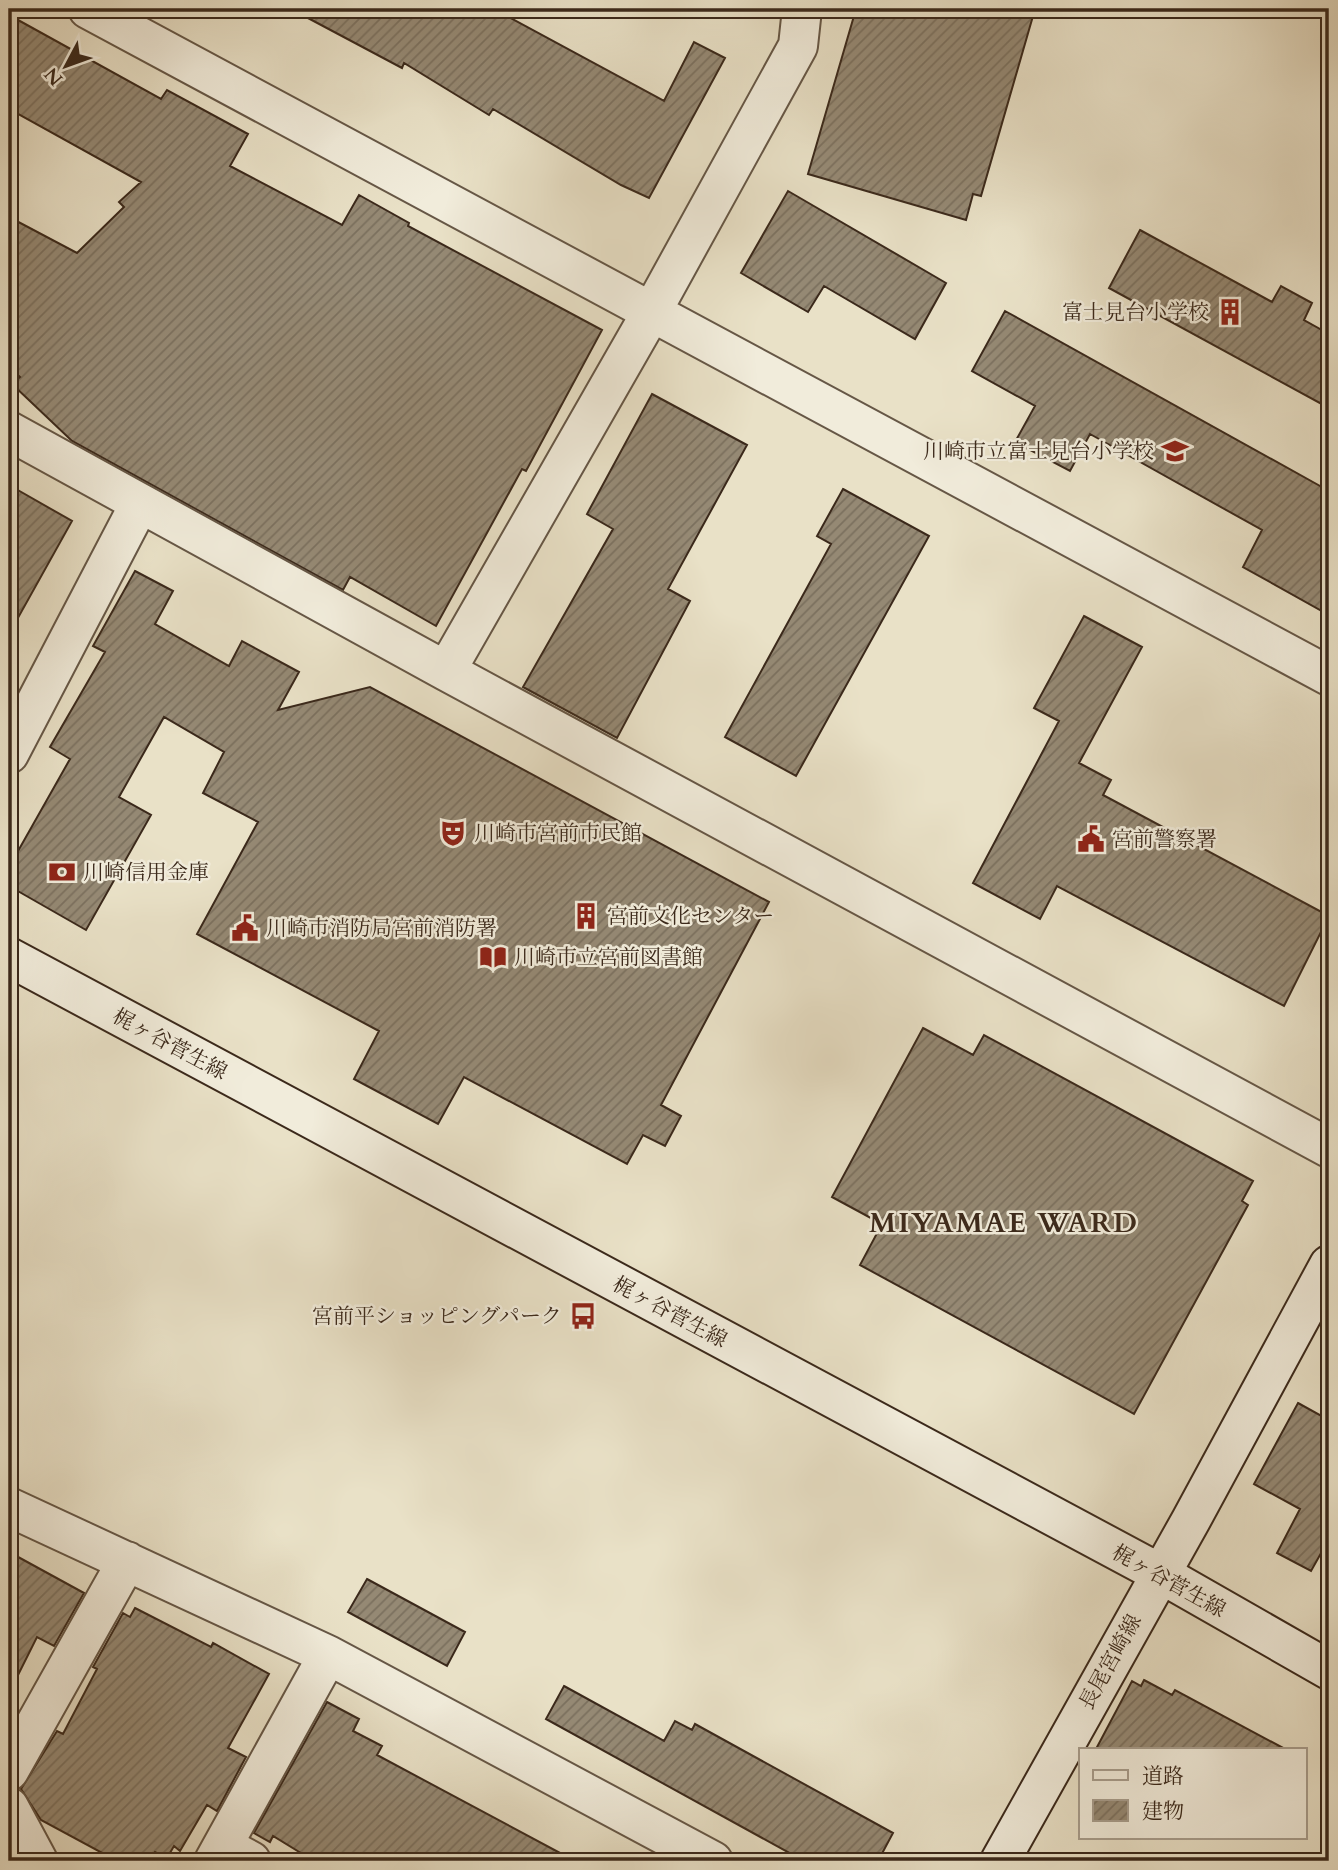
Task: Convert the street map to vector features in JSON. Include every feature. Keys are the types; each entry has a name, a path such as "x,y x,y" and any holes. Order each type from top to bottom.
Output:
{"street":[{"path":"88,9 1329,676"},
{"path":"446,671 651,313 797,46 802,9"},
{"path":"9,431 446,671 1329,1148"},
{"path":"9,754 140,503"},
{"name":"梶ヶ谷菅生線","path":"9,957 1161,1574 1329,1670"},
{"name":"長尾宮崎線","path":"1000,1861 1161,1574 1329,1265"},
{"path":"9,1507 328,1655 713,1861"},
{"path":"9,1771 127,1561"},
{"path":"230,1856 328,1655"},
{"path":"9,1807 37,1861"}],"building":[{"path":"291,9 494,9 664,101 694,42 725,58 649,198 621,185 493,109 489,115 404,63 402,68"},
{"path":"856,9 1035,9 981,196 973,194 966,220 808,174"},
{"path":"9,15 161,99 167,90 248,134 230,166 342,225 359,195 409,223 408,226 602,330 526,471 522,469 436,626 350,577 343,590 72,441 12,384 20,377 9,367 9,217 77,253 124,207 119,202 141,182 9,109"},
{"path":"788,191 946,283 915,339 824,286 808,312 741,273"},
{"name":"富士見台小学校","path":"1140,230 1272,302 1281,286 1312,303 1304,320 1329,334 1329,408 1109,288"},
{"path":"1005,311 1329,491 1329,615 1243,567 1262,530 1090,434 1070,471 1015,442 1035,406 972,371"},
{"path":"652,394 747,445 668,589 690,601 617,738 523,687 613,529 587,514"},
{"path":"9,485 72,521 9,634"},
{"path":"843,489 929,536 796,776 725,737 831,544 817,536"},
{"name":"宮前文化センター","path":"135,571 173,591 155,624 229,666 242,641 299,672 278,710 370,687 769,902 661,1105 681,1116 665,1146 643,1135 627,1164 464,1077 438,1124 354,1079 379,1031 197,934 258,822 203,793 224,752 164,717 119,797 151,815 86,930 9,886 9,867 70,759 50,747 105,652 93,646"},
{"name":"宮前警察署","path":"1084,616 1142,647 1079,763 1111,780 1103,795 1329,916 1284,1006 1057,886 1040,919 973,883 1059,721 1034,708"},
{"path":"923,1028 973,1055 984,1035 1253,1181 1242,1201 1248,1205 1134,1414 860,1265 882,1224 832,1197"},
{"path":"1298,1403 1329,1420 1329,1539 1311,1571 1277,1553 1300,1509 1254,1484"},
{"path":"9,1552 84,1593 54,1646 37,1637 9,1693"},
{"path":"367,1579 465,1632 447,1666 348,1612"},
{"path":"135,1608 211,1647 213,1643 269,1674 228,1748 246,1757 217,1811 207,1805 180,1851 174,1846 167,1858 155,1852 149,1861 117,1861 41,1820 21,1789 57,1731 63,1734 97,1669 93,1667 123,1613 130,1617"},
{"path":"1144,1680 1172,1695 1175,1690 1283,1748 1097,1748 1132,1681 1141,1686"},
{"path":"564,1686 664,1741 675,1721 692,1730 695,1724 893,1833 878,1861 804,1861 546,1719"},
{"path":"327,1702 359,1719 353,1731 382,1746 377,1755 575,1861 314,1861 273,1836 270,1842 254,1833"},
{"path":"9,1705 18,1710 9,1727"}],"place":[{"name":"富士見台小学校","path":"1230,312"},
{"name":"川崎市立富士見台小学校","path":"1175,451"},
{"name":"川崎市宮前市民館","path":"453,833"},
{"name":"宮前警察署","path":"1091,839"},
{"name":"川崎信用金庫","path":"62,872"},
{"name":"宮前文化センター","path":"586,916"},
{"name":"川崎市消防局宮前消防署","path":"245,928"},
{"name":"川崎市立宮前図書館","path":"493,957"},
{"name":"宮前平ショッピングパーク","path":"583,1316"}],"district":[{"name":"MIYAMAE WARD","path":"1004,1222"}]}
